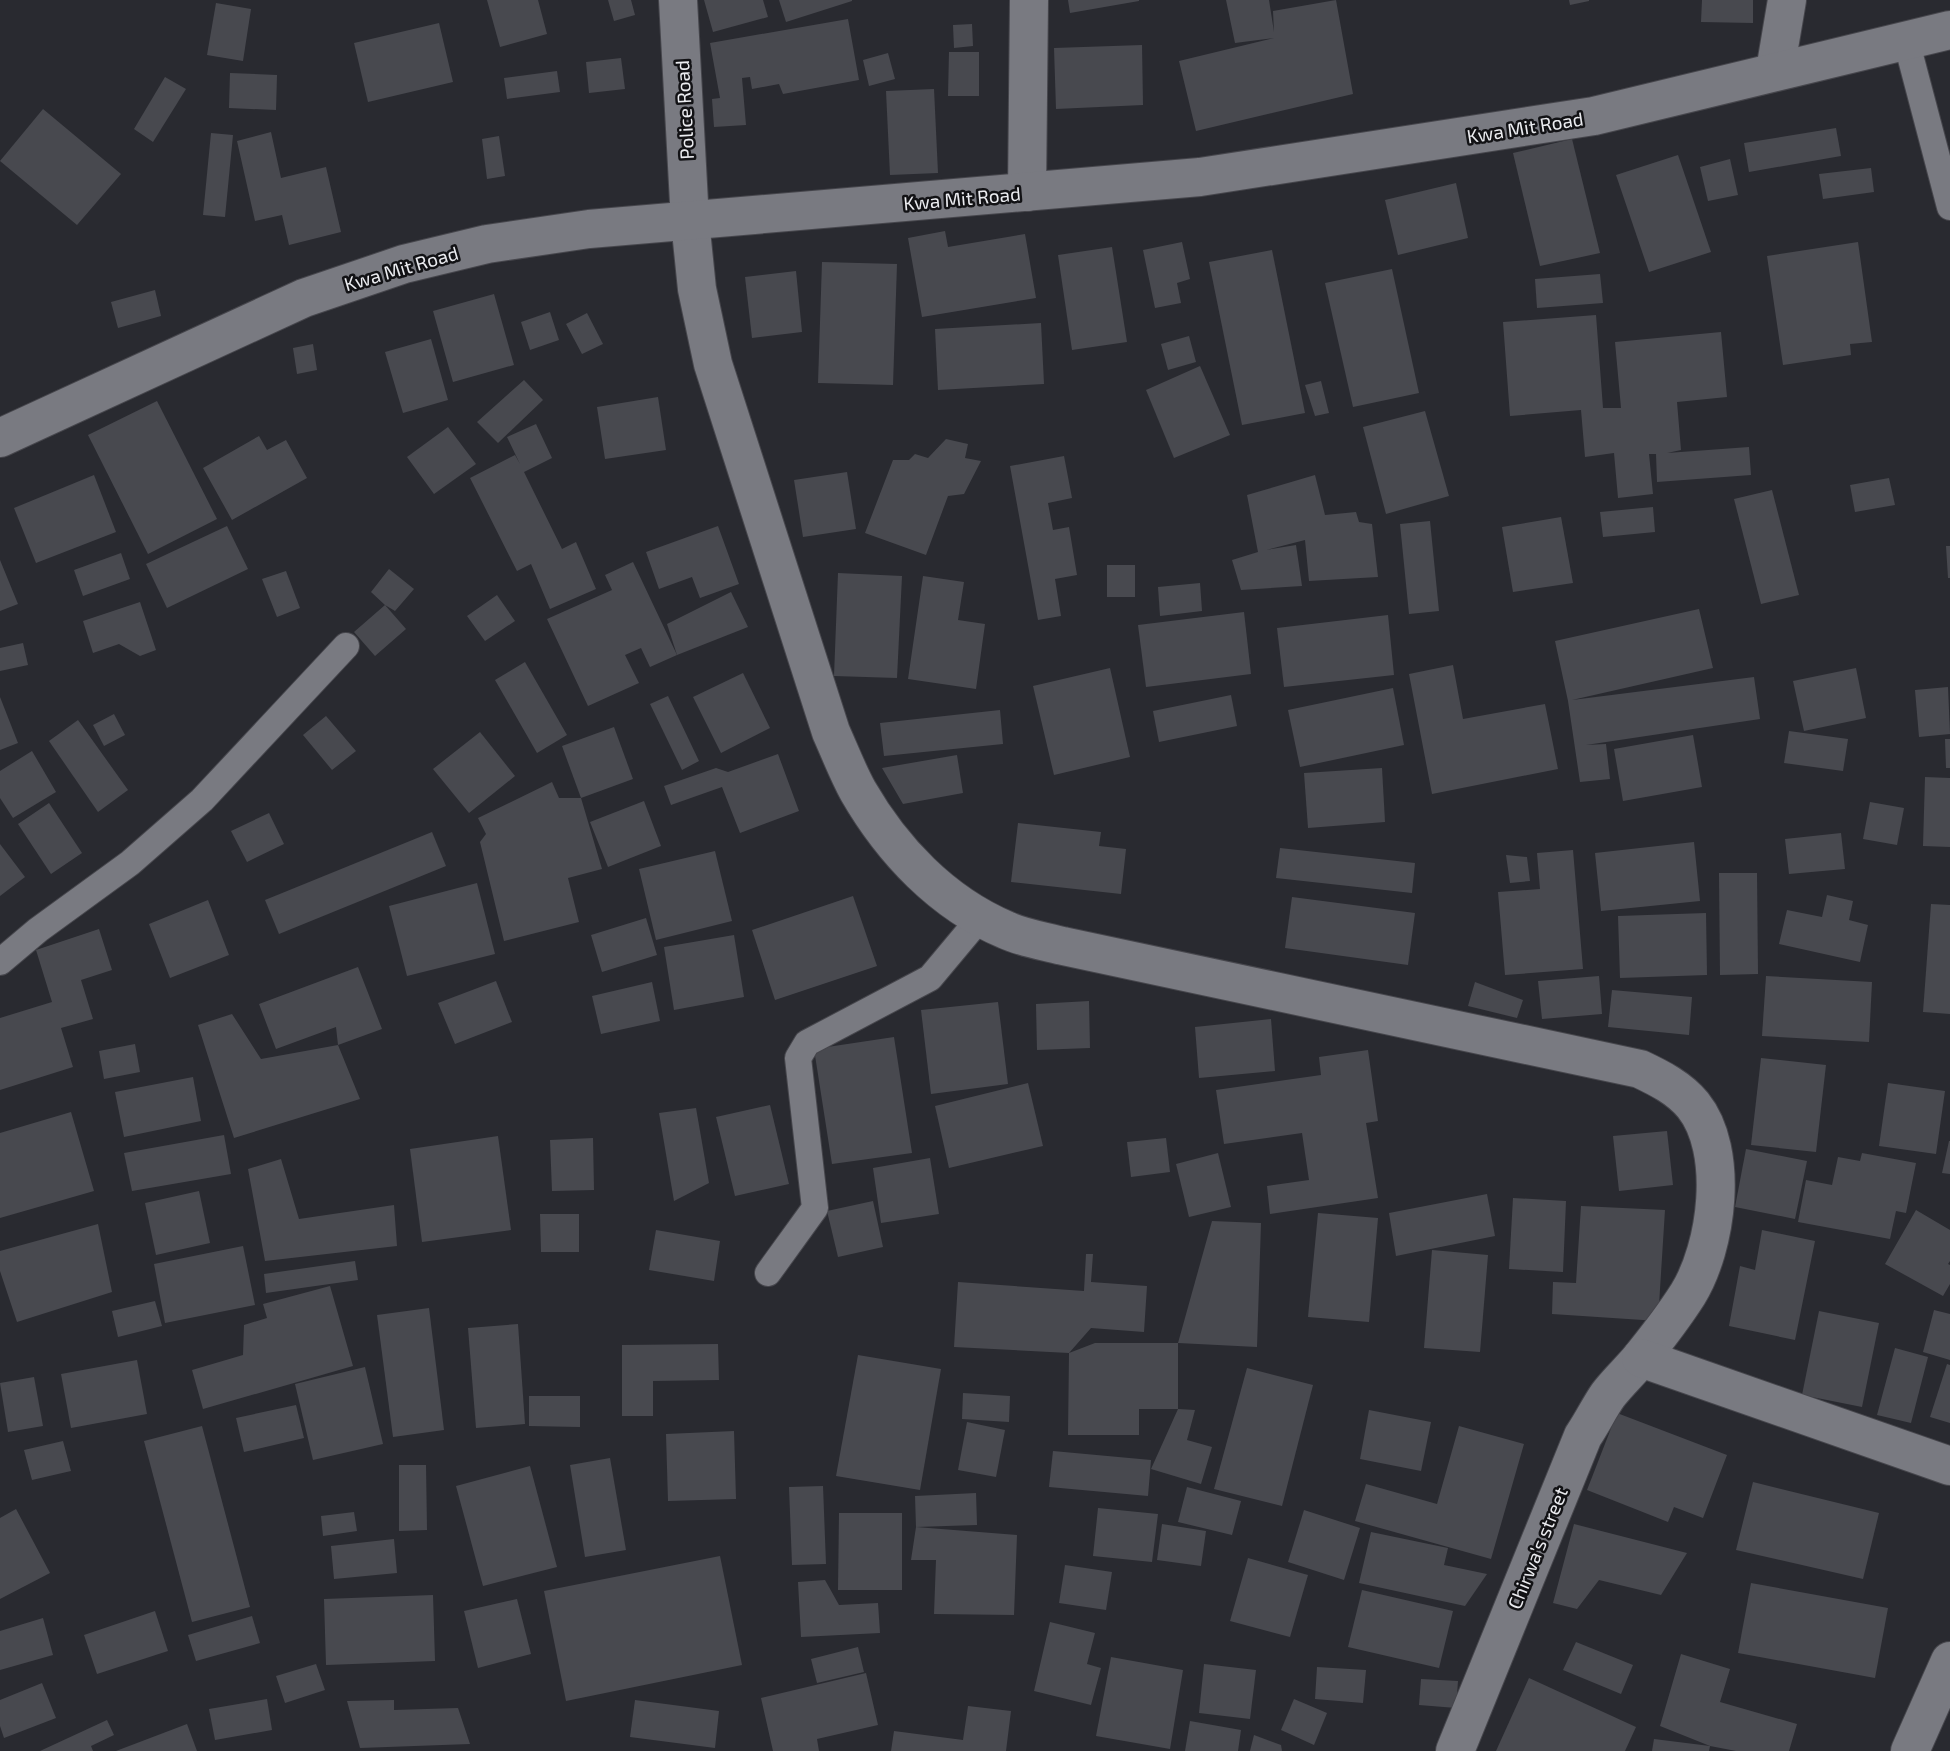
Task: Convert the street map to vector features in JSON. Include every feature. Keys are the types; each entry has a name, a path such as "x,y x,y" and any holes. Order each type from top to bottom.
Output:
{"street":[{"name":"Police Road","path":"678,0 690,220 697,289 713,364 831,732 858,791 889,838 920,873 959,906 981,917"},
{"path":"1027,192 1029,0"},
{"path":"1775,71 1787,0"},
{"name":"Kwa Mit Road","path":"0,438 304,298 404,264 487,244 589,229 1200,177 1594,116 1950,30"},
{"name":"Chirwa’s street","path":"981,917 1006,930 1063,946 1640,1069 1668,1083 1693,1104 1705,1127 1714,1163 1714,1209 1707,1252 1689,1293 1641,1358 1609,1394 1583,1436 1455,1751"},
{"path":"1641,1358 1950,1466"},
{"path":"1910,1751 1950,1661"}],"lane":[{"path":"1906,40 1950,207"},
{"path":"0,962 38,930 130,863 202,800 346,646"},
{"path":"768,1273 815,1208 798,1058 807,1043 930,978 981,917"}],"building":[{"path":"487,0 538,0 547,34 500,47"},
{"path":"608,0 631,0 635,15 614,21"},
{"path":"704,0 763,0 768,17 713,32"},
{"path":"779,0 852,0 852,1 786,22"},
{"path":"1068,0 1139,0 1139,1 1070,13"},
{"path":"1226,0 1269,0 1274,32 1273,11 1336,0 1353,94 1196,131 1179,61 1274,38 1235,43"},
{"path":"1569,0 1589,0 1589,1 1570,5"},
{"path":"1702,0 1753,0 1753,23 1701,22"},
{"path":"216,3 251,9 243,61 207,55"},
{"path":"848,19 859,80 783,94 779,84 752,89 750,77 742,78 746,125 714,127 712,99 720,98 710,43"},
{"path":"439,23 453,82 368,102 354,43"},
{"path":"972,24 973,46 954,48 953,25"},
{"path":"1142,45 1143,105 1056,109 1054,48"},
{"path":"949,52 979,52 979,96 948,96"},
{"path":"888,53 895,79 869,86 863,60"},
{"path":"621,58 625,89 589,93 586,62"},
{"path":"557,71 560,92 507,99 504,78"},
{"path":"230,73 277,75 276,110 229,108"},
{"path":"165,77 186,89 153,142 134,129"},
{"path":"934,89 938,173 890,175 886,91"},
{"path":"43,109 121,174 77,225 0,161"},
{"path":"1836,128 1841,156 1749,172 1744,143"},
{"path":"271,132 281,178 326,167 341,232 289,245 282,215 255,221 237,141"},
{"path":"211,133 233,135 225,217 203,215"},
{"path":"499,136 505,176 487,179 482,139"},
{"path":"1572,139 1600,253 1540,266 1513,153"},
{"path":"1678,155 1711,252 1649,272 1616,175"},
{"path":"1730,159 1738,195 1708,201 1700,167"},
{"path":"1871,168 1874,192 1823,199 1819,174"},
{"path":"1456,183 1468,238 1398,255 1385,200"},
{"path":"945,231 948,247 1025,234 1036,298 922,317 908,238"},
{"path":"1182,242 1190,279 1177,283 1181,303 1155,308 1143,250"},
{"path":"1858,242 1872,342 1850,344 1851,355 1783,365 1767,256"},
{"path":"1112,247 1127,342 1072,350 1058,255"},
{"path":"1272,250 1305,413 1242,425 1209,262"},
{"path":"822,262 897,264 893,385 818,383"},
{"path":"1392,269 1419,393 1353,407 1325,283"},
{"path":"796,271 802,332 752,338 745,277"},
{"path":"1600,274 1603,303 1537,308 1535,279"},
{"path":"155,290 161,316 118,328 111,302"},
{"path":"494,294 514,365 453,382 433,311"},
{"path":"550,312 559,340 530,350 521,322"},
{"path":"587,313 603,344 582,354 566,324"},
{"path":"1596,315 1603,408 1621,408 1615,342 1721,332 1727,397 1677,402 1681,450 1667,453 1749,447 1751,475 1657,482 1656,454 1649,454 1653,494 1618,498 1614,453 1585,457 1581,410 1510,416 1503,322"},
{"path":"1041,323 1044,384 938,390 935,329"},
{"path":"1189,336 1196,362 1168,370 1161,344"},
{"path":"431,339 448,400 403,413 385,352"},
{"path":"313,344 317,370 297,374 293,348"},
{"path":"1200,366 1230,435 1174,458 1146,390"},
{"path":"524,380 543,400 498,443 477,422"},
{"path":"1321,381 1329,413 1315,416 1305,385"},
{"path":"658,397 666,450 605,459 597,407"},
{"path":"157,401 217,519 148,554 88,435"},
{"path":"1425,411 1449,496 1386,514 1363,427"},
{"path":"536,424 552,458 524,472 562,549 576,542 596,589 550,609 531,564 517,571 470,478 515,455 520,464 507,437"},
{"path":"448,427 476,464 434,494 407,457"},
{"path":"259,436 267,450 286,440 307,478 232,520 203,468"},
{"path":"946,439 968,444 965,458 981,461 964,494 948,496 926,555 865,533 893,460 909,460 915,454 928,458"},
{"path":"1064,456 1072,498 1048,503 1053,530 1069,527 1077,575 1055,579 1061,616 1038,620 1010,466"},
{"path":"847,472 856,529 803,537 794,480"},
{"path":"94,475 116,532 36,563 14,508"},
{"path":"1315,475 1325,515 1356,512 1359,522 1372,524 1378,577 1309,581 1305,540 1266,550 1296,545 1302,586 1241,590 1232,560 1258,552 1247,495"},
{"path":"1889,478 1895,505 1855,512 1850,485"},
{"path":"1772,490 1799,595 1761,604 1734,499"},
{"path":"1653,507 1655,532 1603,537 1600,512"},
{"path":"1561,517 1573,583 1513,592 1502,527"},
{"path":"1430,521 1439,611 1409,614 1400,524"},
{"path":"227,526 248,569 167,608 146,564"},
{"path":"718,526 739,584 700,598 692,577 659,589 646,552"},
{"path":"1946,546 1950,546 1950,578 1948,578"},
{"path":"121,553 130,579 83,596 74,570"},
{"path":"0,560 18,604 0,611"},
{"path":"633,562 677,655 650,667 641,648 625,655 639,683 588,706 547,619 612,590 605,575"},
{"path":"1107,565 1135,565 1135,597 1107,597"},
{"path":"389,569 414,589 395,611 371,592"},
{"path":"286,571 300,608 277,617 262,579"},
{"path":"838,573 902,576 897,678 834,676"},
{"path":"923,576 964,582 958,620 985,624 976,689 908,679"},
{"path":"1200,583 1202,611 1160,616 1158,587"},
{"path":"731,592 748,627 677,655 667,624"},
{"path":"497,595 515,621 485,641 467,616"},
{"path":"140,602 156,650 140,656 119,644 93,653 83,621"},
{"path":"385,605 406,629 375,656 354,632"},
{"path":"1699,609 1713,668 1572,700 1754,677 1760,719 1586,745 1606,744 1610,779 1580,782 1568,701 1555,641"},
{"path":"1244,612 1251,674 1146,687 1138,625"},
{"path":"1388,615 1394,675 1284,687 1277,628"},
{"path":"23,643 28,665 0,671 0,648"},
{"path":"525,662 567,735 537,753 495,680"},
{"path":"1453,665 1463,719 1545,704 1558,769 1432,794 1409,674"},
{"path":"1110,668 1130,757 1054,775 1033,686"},
{"path":"1856,668 1866,718 1804,731 1793,681"},
{"path":"743,673 770,728 721,753 693,697"},
{"path":"1948,687 1950,734 1919,737 1915,690"},
{"path":"1393,688 1404,745 1300,767 1288,710"},
{"path":"1231,695 1237,726 1159,742 1153,711"},
{"path":"668,696 699,761 682,770 650,704"},
{"path":"0,697 18,743 0,750"},
{"path":"1000,710 1003,744 884,756 880,723"},
{"path":"114,714 125,735 104,746 93,725"},
{"path":"326,716 356,751 332,770 303,735"},
{"path":"78,720 128,790 98,812 49,741"},
{"path":"614,727 633,779 581,798 562,746"},
{"path":"1789,731 1848,739 1843,771 1784,763"},
{"path":"480,732 515,776 469,813 433,769"},
{"path":"1693,735 1702,787 1623,801 1614,749"},
{"path":"1945,739 1950,739 1950,768 1946,768"},
{"path":"32,751 56,792 13,818 0,798 0,771"},
{"path":"778,754 799,811 740,833 722,787 671,805 664,786 716,768 728,772"},
{"path":"957,755 963,793 903,804 882,768"},
{"path":"1382,768 1385,822 1308,828 1304,773"},
{"path":"1925,777 1950,778 1950,847 1923,846"},
{"path":"552,782 559,798 581,798 602,869 568,878 579,922 504,941 480,842 486,834 478,818"},
{"path":"644,801 661,846 608,867 590,822"},
{"path":"1870,802 1904,808 1897,845 1863,839"},
{"path":"49,803 82,853 51,874 18,824"},
{"path":"269,813 284,844 247,862 231,831"},
{"path":"1018,823 1101,832 1099,846 1126,849 1121,894 1011,882"},
{"path":"432,832 446,866 279,934 265,900"},
{"path":"1841,833 1845,869 1789,874 1785,839"},
{"path":"1694,842 1700,901 1601,911 1595,853"},
{"path":"0,844 25,877 0,896"},
{"path":"1280,848 1415,863 1412,893 1276,878"},
{"path":"1573,850 1583,969 1505,975 1498,892 1540,889 1537,853"},
{"path":"715,851 732,921 656,940 639,869"},
{"path":"1506,855 1527,857 1530,881 1510,883"},
{"path":"1719,873 1757,873 1758,974 1720,975"},
{"path":"477,883 495,954 407,976 389,906"},
{"path":"1827,895 1853,901 1849,920 1868,925 1860,962 1779,944 1787,910 1822,917"},
{"path":"853,896 877,966 775,1000 752,930"},
{"path":"1292,897 1415,913 1408,965 1285,948"},
{"path":"208,900 229,955 170,978 149,924"},
{"path":"1931,904 1950,905 1950,1014 1923,1012"},
{"path":"1706,913 1707,975 1620,978 1618,916"},
{"path":"646,918 657,955 602,972 591,935"},
{"path":"99,929 112,970 81,980 93,1019 61,1028 73,1067 0,1090 0,1018 52,1002 36,950"},
{"path":"734,935 744,997 674,1010 664,947"},
{"path":"358,967 382,1029 338,1045 336,1027 276,1049 259,1004"},
{"path":"1599,976 1602,1014 1542,1019 1538,981"},
{"path":"1766,976 1872,982 1869,1042 1762,1036"},
{"path":"496,981 512,1022 455,1044 438,1003"},
{"path":"652,982 660,1021 601,1034 592,996"},
{"path":"1475,982 1523,1000 1517,1018 1468,1006"},
{"path":"1612,990 1692,997 1689,1035 1608,1027"},
{"path":"1089,1001 1090,1048 1037,1050 1036,1004"},
{"path":"998,1002 1008,1084 931,1094 921,1010"},
{"path":"232,1014 261,1059 338,1045 360,1099 234,1138 198,1025"},
{"path":"1271,1019 1275,1071 1199,1078 1195,1027"},
{"path":"894,1037 912,1153 832,1164 814,1049"},
{"path":"135,1044 140,1072 104,1079 99,1051"},
{"path":"1368,1050 1378,1121 1366,1123 1378,1198 1270,1214 1267,1186 1309,1180 1302,1133 1224,1144 1216,1090 1321,1075 1319,1057"},
{"path":"1761,1058 1826,1065 1816,1152 1751,1145"},
{"path":"193,1077 201,1121 124,1137 115,1092"},
{"path":"1028,1083 1043,1146 949,1168 935,1106"},
{"path":"1888,1083 1945,1091 1936,1154 1879,1146"},
{"path":"770,1105 789,1184 735,1196 716,1117"},
{"path":"696,1108 709,1183 674,1201 659,1113"},
{"path":"71,1112 94,1191 0,1218 0,1133"},
{"path":"1667,1131 1673,1185 1619,1191 1613,1136"},
{"path":"224,1135 231,1174 132,1191 124,1153"},
{"path":"498,1136 511,1230 422,1242 410,1149"},
{"path":"593,1138 594,1190 552,1191 550,1140"},
{"path":"1166,1138 1170,1172 1131,1177 1127,1142"},
{"path":"1950,1141 1950,1174 1942,1173"},
{"path":"1746,1149 1807,1161 1795,1219 1735,1207"},
{"path":"1218,1153 1231,1207 1189,1217 1176,1164"},
{"path":"1862,1153 1916,1163 1906,1213 1896,1211 1890,1239 1798,1222 1806,1180 1832,1185 1838,1157 1860,1161"},
{"path":"930,1158 939,1214 881,1223 873,1168"},
{"path":"281,1159 299,1219 394,1205 397,1246 265,1261 248,1169"},
{"path":"199,1191 210,1243 156,1255 145,1203"},
{"path":"1487,1194 1495,1236 1396,1256 1389,1213"},
{"path":"1513,1198 1566,1201 1563,1272 1509,1269"},
{"path":"873,1201 883,1247 838,1257 827,1211"},
{"path":"1581,1206 1665,1210 1658,1321 1552,1314 1553,1282 1576,1283"},
{"path":"1916,1210 1950,1230 1950,1284 1943,1296 1885,1264"},
{"path":"1318,1213 1378,1218 1369,1322 1308,1317"},
{"path":"540,1214 579,1214 579,1252 541,1252"},
{"path":"1212,1221 1261,1223 1257,1347 1178,1343"},
{"path":"98,1224 112,1292 17,1322 0,1271 0,1251"},
{"path":"656,1230 720,1241 714,1281 649,1270"},
{"path":"1762,1230 1815,1241 1795,1340 1729,1326 1740,1266 1755,1270"},
{"path":"243,1246 255,1305 165,1323 154,1264"},
{"path":"1432,1250 1488,1255 1480,1352 1424,1348"},
{"path":"1086,1254 1093,1254 1091,1282 1147,1286 1144,1332 1091,1328 1069,1353 954,1347 958,1282 1084,1291"},
{"path":"355,1261 358,1280 266,1293 264,1274"},
{"path":"330,1286 353,1366 203,1409 192,1370 243,1355 244,1325 267,1318 263,1304"},
{"path":"155,1301 162,1326 118,1337 112,1311"},
{"path":"429,1308 444,1430 393,1437 377,1315"},
{"path":"1934,1310 1950,1314 1950,1360 1923,1352"},
{"path":"1819,1311 1879,1323 1862,1407 1802,1395"},
{"path":"518,1324 525,1424 476,1428 468,1328"},
{"path":"1095,1343 1178,1343 1178,1409 1139,1409 1139,1435 1068,1435 1069,1353"},
{"path":"718,1344 719,1380 653,1381 653,1416 622,1416 622,1345"},
{"path":"1895,1348 1928,1357 1911,1423 1877,1415"},
{"path":"858,1355 941,1369 920,1490 836,1476"},
{"path":"137,1360 147,1414 71,1428 61,1374"},
{"path":"1947,1364 1950,1365 1950,1423 1930,1417"},
{"path":"365,1367 383,1444 313,1460 295,1384"},
{"path":"1247,1368 1313,1385 1282,1506 1214,1489"},
{"path":"34,1377 43,1426 8,1432 0,1383"},
{"path":"963,1393 1010,1396 1009,1422 962,1419"},
{"path":"529,1396 580,1396 580,1427 529,1426"},
{"path":"296,1405 304,1438 244,1452 236,1418"},
{"path":"1178,1409 1195,1410 1187,1440 1212,1447 1201,1484 1151,1469"},
{"path":"1369,1410 1431,1422 1421,1471 1360,1459"},
{"path":"1617,1413 1727,1455 1703,1518 1674,1507 1668,1522 1587,1490"},
{"path":"967,1422 1005,1430 996,1477 958,1470"},
{"path":"202,1426 250,1607 192,1622 144,1441"},
{"path":"1459,1426 1524,1444 1491,1559 1355,1521 1366,1484 1437,1504"},
{"path":"734,1431 736,1499 668,1501 666,1434"},
{"path":"63,1441 71,1471 32,1480 24,1450"},
{"path":"1053,1451 1151,1460 1148,1496 1049,1487"},
{"path":"610,1458 626,1550 585,1557 570,1465"},
{"path":"399,1465 426,1465 427,1530 399,1531"},
{"path":"530,1466 557,1567 483,1586 456,1486"},
{"path":"1753,1482 1879,1513 1863,1579 1736,1550"},
{"path":"823,1486 826,1564 792,1565 789,1487"},
{"path":"1187,1487 1241,1501 1232,1535 1178,1522"},
{"path":"976,1493 977,1525 916,1527 915,1496"},
{"path":"1098,1508 1158,1514 1152,1562 1093,1556"},
{"path":"16,1509 50,1573 0,1599 0,1518"},
{"path":"1304,1510 1360,1528 1344,1580 1288,1562"},
{"path":"354,1512 357,1531 323,1536 321,1516"},
{"path":"839,1513 902,1513 902,1590 838,1590"},
{"path":"1162,1524 1206,1531 1201,1566 1157,1560"},
{"path":"1574,1524 1687,1553 1661,1595 1599,1580 1577,1609 1553,1603"},
{"path":"916,1527 1017,1535 1014,1615 934,1614 936,1560 911,1560"},
{"path":"1371,1532 1448,1548 1444,1565 1487,1574 1465,1606 1359,1583"},
{"path":"394,1539 397,1573 334,1579 331,1546"},
{"path":"720,1556 742,1665 566,1701 544,1591"},
{"path":"1248,1558 1308,1575 1290,1637 1230,1621"},
{"path":"1065,1565 1112,1572 1106,1610 1059,1603"},
{"path":"825,1580 839,1605 878,1603 880,1633 801,1637 798,1582"},
{"path":"1751,1583 1888,1608 1875,1678 1738,1653"},
{"path":"1362,1590 1453,1611 1439,1668 1348,1647"},
{"path":"433,1595 435,1661 326,1665 324,1599"},
{"path":"517,1599 531,1654 478,1668 464,1611"},
{"path":"155,1611 168,1651 97,1674 84,1635"},
{"path":"252,1616 260,1643 196,1661 188,1635"},
{"path":"43,1618 53,1655 0,1670 0,1631"},
{"path":"1050,1622 1095,1633 1087,1664 1101,1668 1091,1705 1034,1691"},
{"path":"1576,1642 1633,1665 1621,1694 1563,1670"},
{"path":"858,1647 864,1672 817,1683 811,1659"},
{"path":"1681,1654 1730,1669 1720,1702 1797,1724 1789,1751 1736,1751 1710,1746 1660,1726"},
{"path":"1111,1657 1183,1670 1170,1749 1096,1736"},
{"path":"316,1664 325,1690 285,1703 276,1676"},
{"path":"1204,1664 1256,1670 1250,1719 1199,1713"},
{"path":"1317,1667 1366,1670 1363,1703 1315,1699"},
{"path":"866,1673 878,1725 817,1739 819,1751 773,1751 761,1698"},
{"path":"1529,1678 1636,1727 1625,1751 1496,1751"},
{"path":"1421,1679 1458,1681 1456,1708 1419,1705"},
{"path":"42,1683 56,1718 4,1738 0,1726 0,1700"},
{"path":"267,1699 272,1730 215,1740 209,1709"},
{"path":"1294,1699 1327,1713 1314,1745 1281,1730"},
{"path":"394,1700 394,1710 458,1708 470,1744 360,1748 347,1701"},
{"path":"635,1700 719,1711 715,1748 630,1737"},
{"path":"968,1706 1011,1711 1006,1751 891,1751 894,1731 963,1740"},
{"path":"107,1720 114,1735 91,1746 93,1751 40,1751"},
{"path":"1190,1721 1241,1730 1238,1751 1185,1751"},
{"path":"187,1724 197,1751 116,1751"},
{"path":"1254,1735 1281,1745 1282,1751 1250,1751"},
{"path":"1654,1739 1710,1746 1709,1751 1652,1751"}]}
